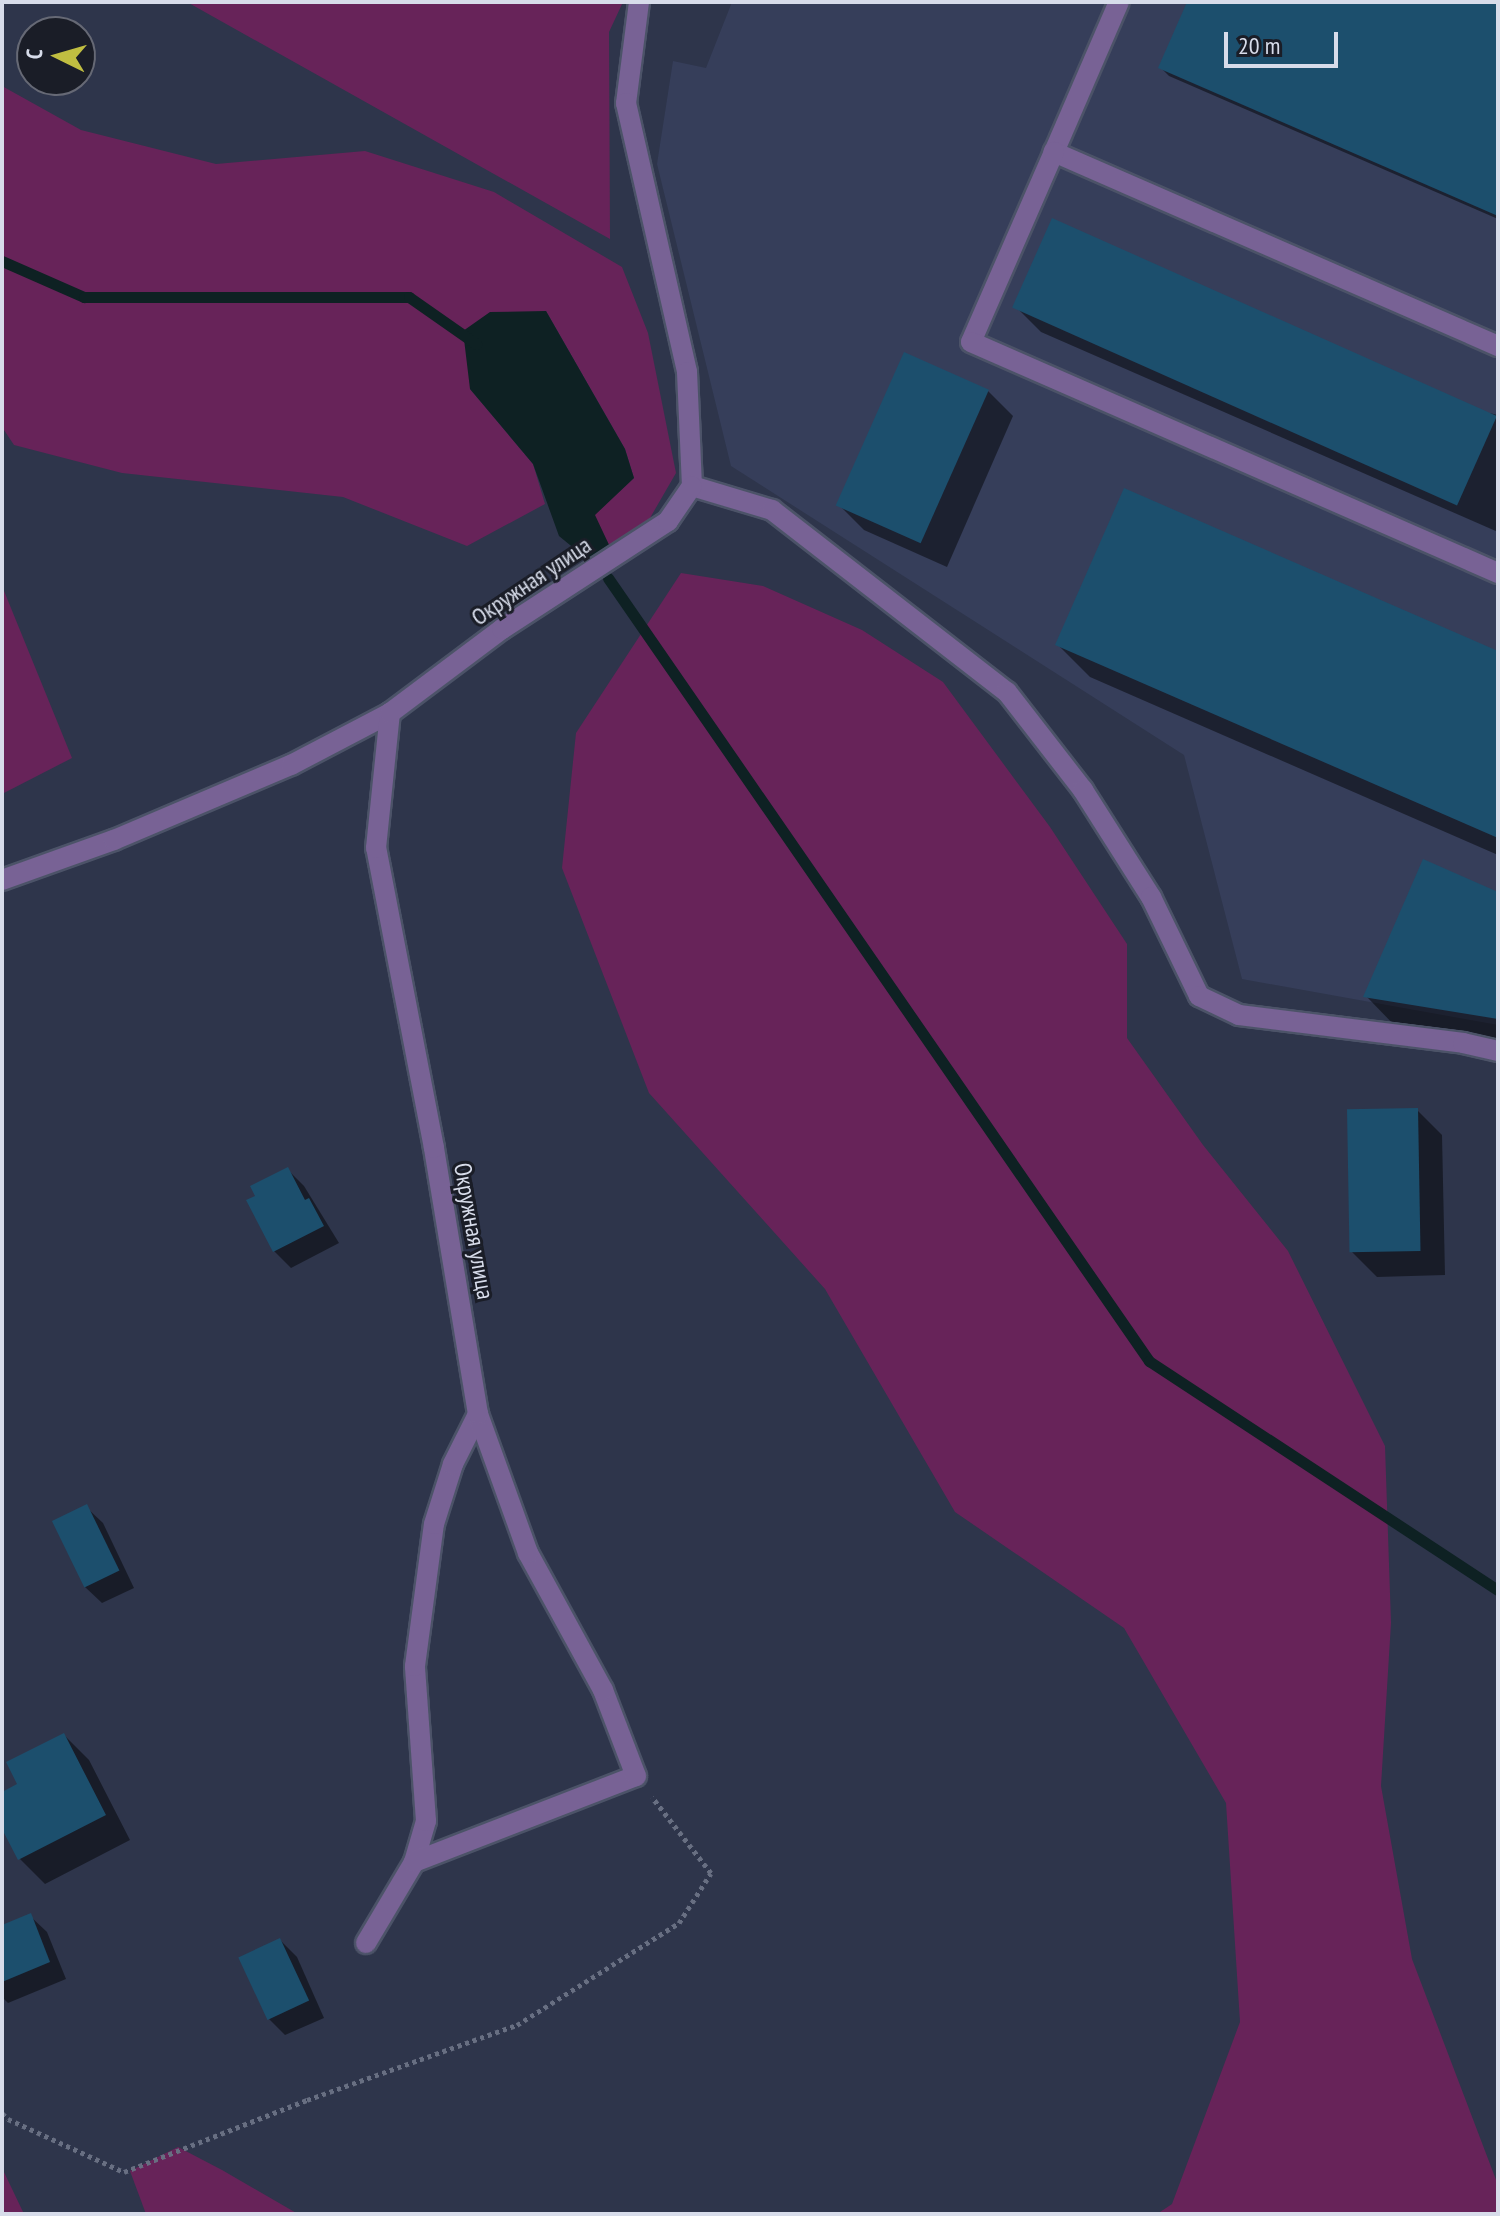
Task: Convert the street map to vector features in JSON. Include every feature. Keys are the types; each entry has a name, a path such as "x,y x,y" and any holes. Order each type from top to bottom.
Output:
{"street":[{"path":"639,2 626,103 687,372 692,486 772,510 1007,692 1083,790 1151,897 1199,996 1239,1015 1463,1043 1498,1051"},
{"path":"1119,2 971,342 1498,573"},
{"path":"1054,152 1498,346"},
{"name":"Окружная улица","path":"636,1776 603,1690 528,1553 478,1414 434,1148 376,848 390,713 502,629 668,521 692,486"},
{"path":"2,880 114,840 291,765 390,713"},
{"path":"366,1943 414,1862 426,1821 415,1666 434,1524 453,1464 478,1414"},
{"path":"414,1862 636,1776"}],"path":[{"path":"2,2113 8,2119 124,2172 517,2025 679,1923 711,1873 636,1776"}],"shaded area":[{"path":"187,2 623,2 609,32 610,239"},
{"path":"732,2 1498,2 1498,1025 1242,979 1184,755 731,466 657,164 673,61 706,68"},
{"path":"2,86 81,130 216,164 365,151 494,192 622,267 648,333 676,473 650,518 610,547 594,515 634,478 625,449 546,311 470,389 533,464 545,504 467,546 343,497 122,473 14,445 2,427"},
{"path":"546,311 625,449 634,478 595,515 610,547 587,559 559,536 533,464 470,389 463,331 490,312"},
{"path":"681,573 763,586 862,630 943,682 1050,827 1127,944 1127,1038 1203,1145 1288,1251 1385,1446 1391,1623 1381,1786 1412,1959 1498,2185 1498,2214 1157,2214 1172,2204 1240,2022 1226,1803 1124,1628 955,1512 825,1289 649,1093 562,868 576,733"},
{"path":"2,586 72,758 2,794"},
{"path":"178,2147 298,2214 146,2214 130,2171"},
{"path":"2,2165 3,2170 24,2214 2,2214"}],"building":[{"path":"1187,2 1498,2 1498,216 1158,68"},
{"path":"1052,218 1497,416 1457,506 1012,308"},
{"path":"904,352 989,390 921,543 836,505"},
{"path":"1124,488 1498,651 1498,838 1055,645"},
{"path":"1423,859 1498,892 1498,1019 1363,997"},
{"path":"1418,1108 1420,1251 1350,1252 1347,1109"},
{"path":"288,1167 305,1200 309,1198 324,1226 273,1252 246,1200 255,1196 250,1186"},
{"path":"87,1504 119,1571 84,1588 52,1521"},
{"path":"64,1733 106,1815 18,1860 2,1829 2,1792 17,1784 6,1762"},
{"path":"31,1913 50,1962 2,1982 2,1925"},
{"path":"280,1938 309,2001 267,2020 238,1957"}],"waterway":[{"path":"2,261 84,297 409,297 476,344"},
{"path":"608,578 1149,1361 1498,1590"}]}
